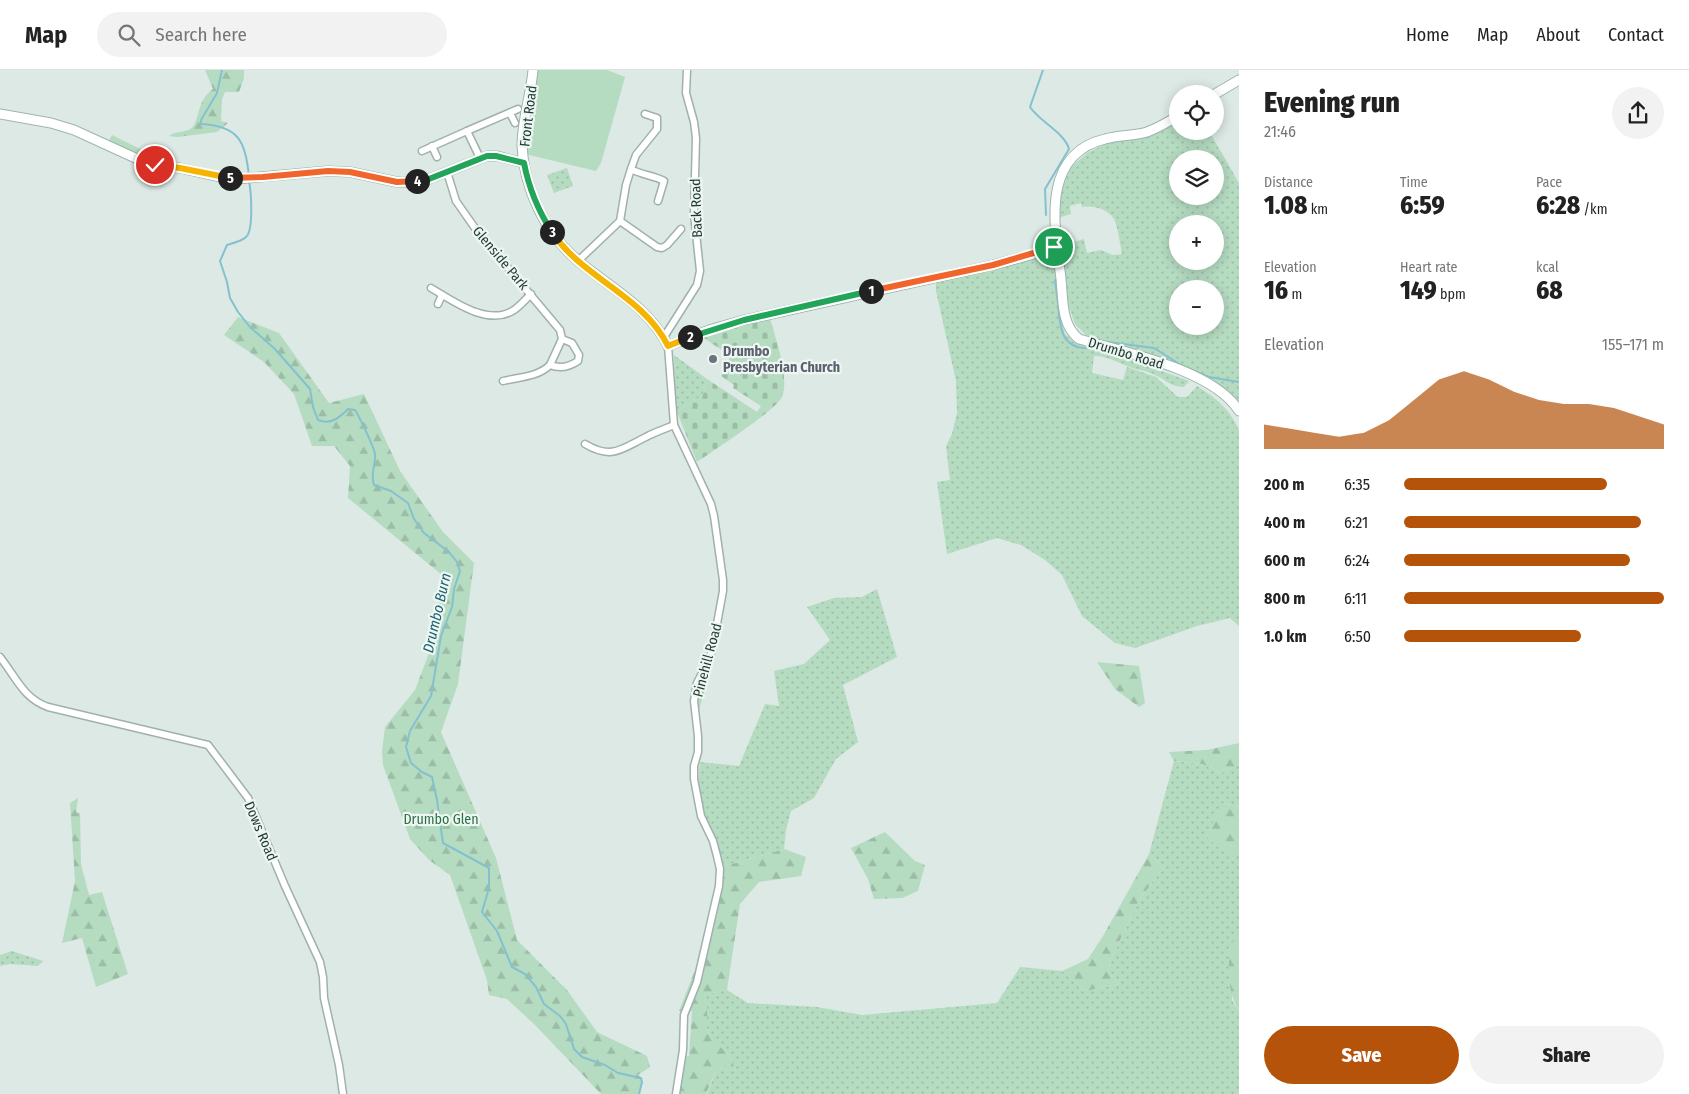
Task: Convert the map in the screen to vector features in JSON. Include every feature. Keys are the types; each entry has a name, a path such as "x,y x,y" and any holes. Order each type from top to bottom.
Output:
{"street":[{"name":"Front Road","path":"533,70 522,145 529,187 546,222 557,239 578,261 627,297 652,322 664,337 668,346"},
{"name":"Back Road","path":"664,337 694,290 700,271 694,214 696,138 694,122 686,93 687,70"},
{"path":"1224,89 1239,80"},
{"path":"422,151 518,109"},
{"path":"510,113 515,123"},
{"path":"0,114 51,122 144,162 236,179 328,171 350,172 397,182 409,182 429,179 487,156 496,156 524,163"},
{"path":"578,261 620,221 626,185 636,156 657,129 657,118 646,114"},
{"name":"Drumbo Road","path":"1169,120 1146,132 1104,139 1090,144 1070,162 1057,187 1054,202 1054,225 1064,314 1072,334 1079,338 1168,366 1212,386 1234,403 1239,412"},
{"path":"467,132 480,158"},
{"path":"432,146 437,157"},
{"path":"631,169 664,181 658,201"},
{"name":"Glenside Park","path":"447,172 456,201 477,231 560,330 562,339 572,343 579,354 578,361 563,368 550,364 544,371 503,381"},
{"path":"620,221 657,247 662,248 681,229"},
{"path":"668,346 709,330 744,320 993,265 1057,246"},
{"path":"431,288 463,307 491,316 514,310 531,294"},
{"path":"438,304 442,295"},
{"path":"550,364 562,339"},
{"name":"Pinehill Road","path":"668,346 674,424 711,504 723,580 723,590 710,658 697,683 694,701 698,736 694,779 701,816 713,841 717,856 720,869 720,886 696,982 684,1015 683,1050 676,1094"},
{"path":"585,444 612,453 620,451 674,424"},
{"name":"Dows Road","path":"0,657 13,673 25,694 39,704 208,745 248,798 320,962 324,998 339,1065 343,1094"}],"green space":[{"path":"205,70 244,70 244,78 239,92 225,92 222,99 221,121 228,123 217,132 177,137 169,136 189,130 194,125 202,102 213,89"},
{"path":"536,70 607,70 625,77 601,163 596,171 525,154 526,129"},
{"path":"1169,124 1169,140 1214,140 1220,150 1169,150 1169,205 1224,205 1224,157 1239,183 1239,405 1204,376 1167,359 1086,335 1075,324 1068,304 1062,245 1084,239 1087,253 1101,250 1113,255 1122,254 1114,219 1104,210 1095,207 1082,207 1081,203 1070,206 1071,214 1058,218 1059,198 1071,167 1087,153 1103,145"},
{"path":"112,135 144,151 141,157 108,142"},
{"path":"567,168 573,186 554,193 547,175"},
{"path":"1049,252 1055,256 1065,334 1074,342 1104,350 1189,381 1184,387 1174,385 1149,372 1099,356 1094,356 1092,373 1123,380 1127,367 1156,377 1178,397 1187,397 1197,386 1222,405 1235,422 1239,430 1239,626 1230,618 1197,626 1135,648 1115,643 1082,616 1062,575 1045,560 1021,545 997,538 947,554 937,482 950,480 946,446 952,434 957,413 956,381 936,291 936,281 1027,261"},
{"name":"Drumbo Glen","path":"238,317 279,333 329,403 364,394 400,471 443,532 474,563 458,684 441,732 496,858 517,940 567,990 597,1032 647,1056 650,1067 638,1075 642,1081 640,1094 601,1094 536,1026 507,999 489,995 487,980 450,875 429,860 410,839 383,765 382,752 385,727 415,690 434,640 442,575 348,498 350,466 334,446 312,446 294,394 264,362 224,335"},
{"path":"770,318 783,369 784,389 782,397 768,412 697,462 677,412 703,395 707,379 757,412 761,406 733,388 734,385 721,376 731,356 699,335"},
{"path":"674,355 707,379 703,395 677,412 675,399"},
{"path":"877,589 897,657 843,685 858,742 836,759 814,798 791,811 784,849 722,867 716,842 704,817 698,786 700,762 739,766 765,704 779,706 774,671 804,664 830,640 807,607 834,598 862,597"},
{"path":"1097,662 1139,666 1145,703 1139,707 1115,689"},
{"path":"712,666 699,710 698,696 700,686"},
{"path":"1239,743 1239,765 1221,773 1203,764 1174,761 1169,752 1207,750"},
{"path":"1174,761 1203,764 1221,773 1239,765 1239,806 1222,803 1232,859 1239,855 1239,934 1235,934 1232,1000 1239,1012 1239,1094 707,1094 717,1068 736,1071 729,1055 711,1038 707,1029 707,994 727,990 748,1003 817,1007 862,1015 997,1003 1020,967 1062,971 1085,991 1119,984 1108,972 1111,959 1139,900 1164,867 1149,854"},
{"path":"78,798 76,812 80,813 81,864 89,895 102,892 128,974 96,987 82,938 62,943 75,881 70,803"},
{"path":"1222,803 1239,806 1239,855 1232,859 1206,837"},
{"path":"885,832 915,861 925,865 918,891 902,898 874,899 868,879 851,848"},
{"path":"784,849 806,857 801,876 759,882 740,904 727,990 707,994 707,1029 711,1038 729,1055 736,1071 717,1068 706,1094 673,1094 680,1057 689,1056 692,1011 679,1011 695,970 722,867"},
{"path":"1149,854 1164,867 1139,900 1111,959 1108,972 1119,984 1085,991 1062,971 1088,959"},
{"path":"1235,934 1239,934 1239,1012 1232,993 1229,974 1230,954"},
{"path":"12,951 43,961 38,966 10,964 0,966 0,955"}],"waterway":[{"name":"Drumbo Burn","path":"222,70 217,93 201,120 201,124 224,128 238,138 245,153 249,176"},
{"path":"1043,70 1030,107 1063,138 1069,149 1045,189 1046,215"},
{"name":"Drumbo Burn","path":"249,181 251,210 249,233 242,240 227,245 220,261 230,298 250,327 275,349 310,389 313,407 318,420 331,421 338,418 348,409 355,410 375,454 374,485 391,491 408,503 414,519 424,533 449,552 457,562 460,571 454,589 452,607 441,636 431,696 410,731 406,747 411,763 432,777 443,843 489,868 489,888 482,912 497,931 512,967 525,974 536,987 544,1004 560,1016 566,1024 574,1049 582,1057 605,1065 618,1073 641,1078 639,1094"},
{"path":"1055,280 1061,329 1067,341 1081,348 1091,348"},
{"path":"1108,342 1154,348 1181,365 1209,377 1239,382"}],"place":[{"name":"Drumbo Presbyterian Church","path":"713,359"}],"route":[{"path":"155,165 236,179 328,171 350,172 397,182 409,182 429,179 487,156 496,156 524,163 529,187 540,211 557,239 578,261 627,297 643,312 664,337 668,346 709,330 744,320 993,265 1054,247"}]}
